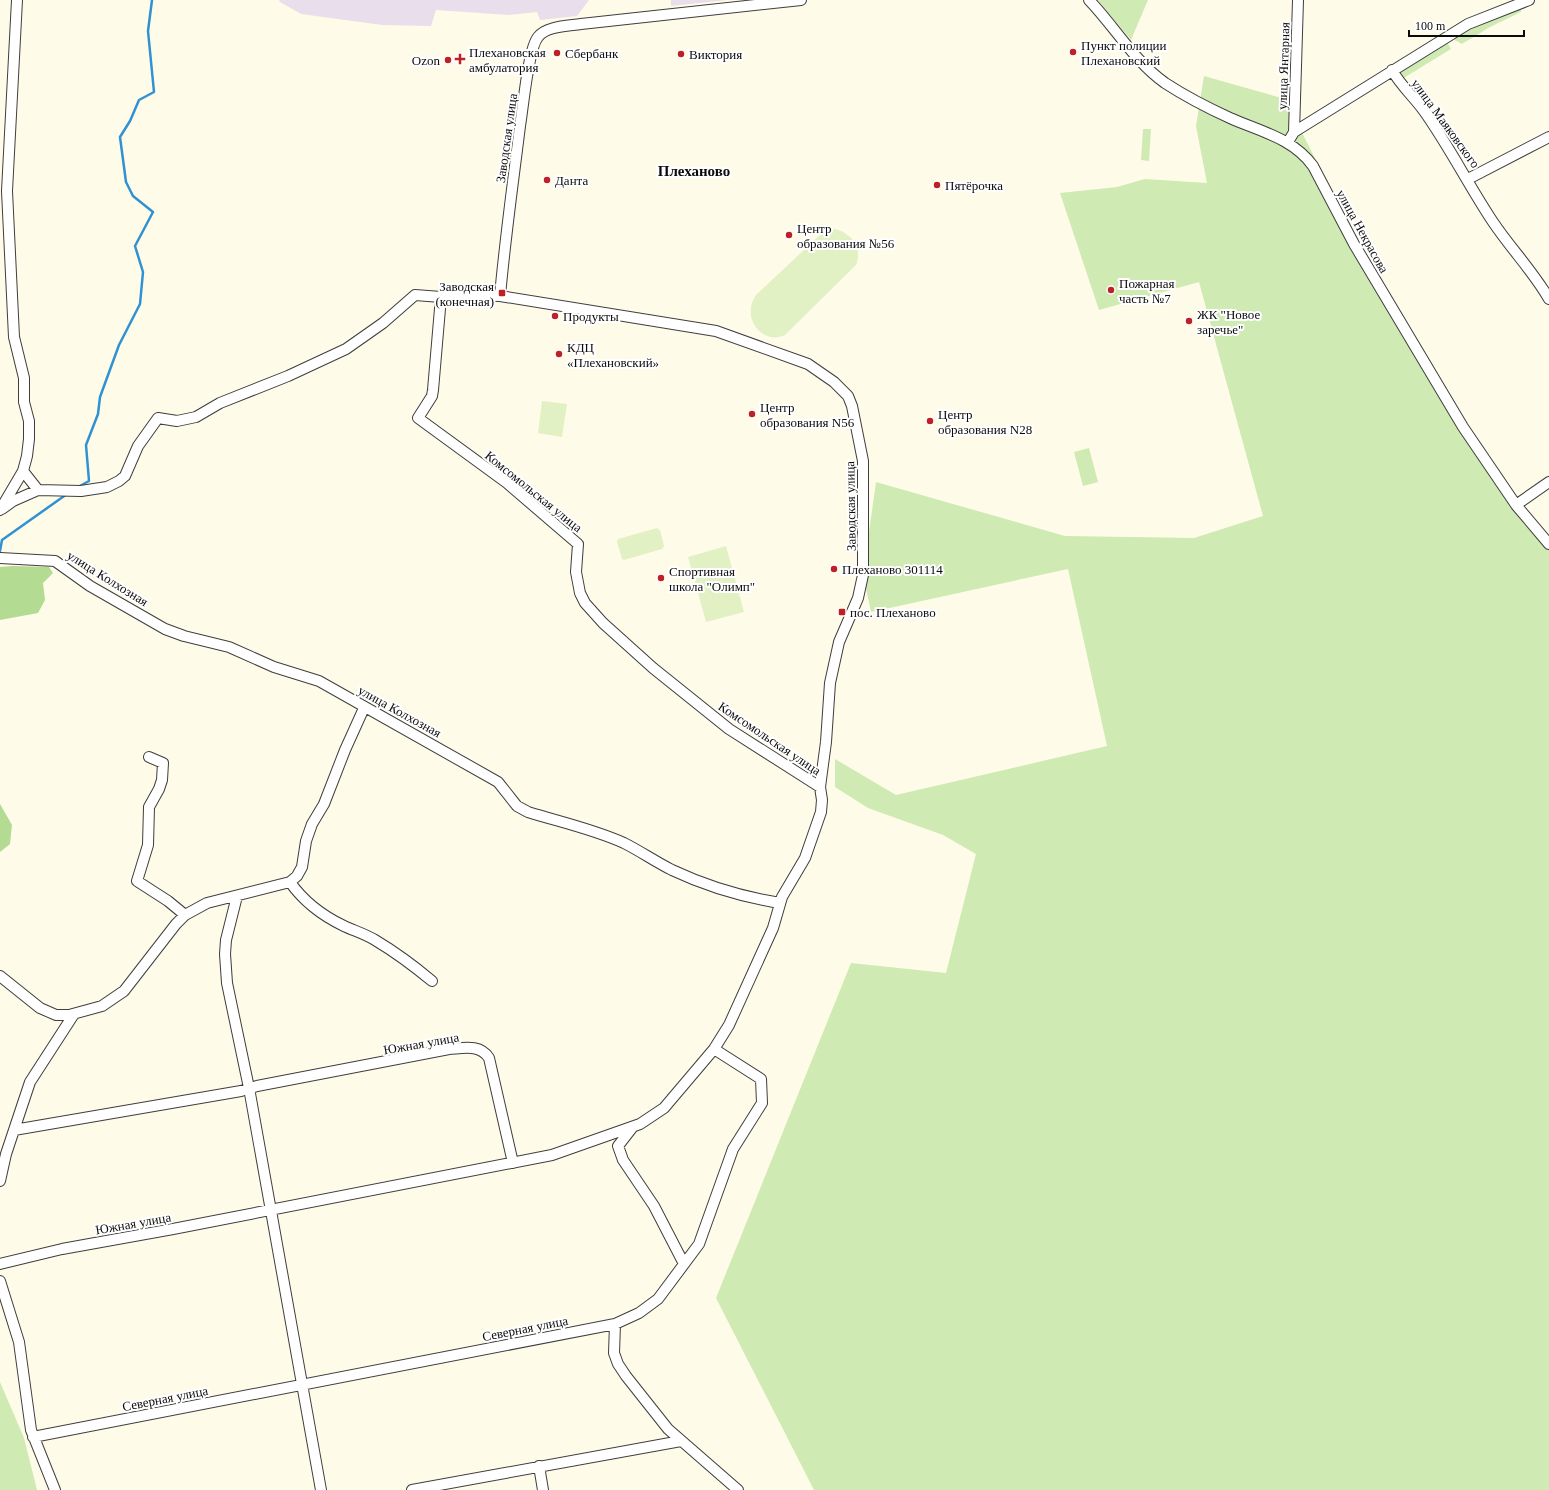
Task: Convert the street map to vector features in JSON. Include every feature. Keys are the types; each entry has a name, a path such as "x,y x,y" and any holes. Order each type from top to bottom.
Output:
{"street":[{"path":"0,510 23,470 28,451 29,421 24,402 24,378 14,337 7,191 17,0"},
{"name":"Заводская улица","path":"500,296 508,216 522,106 532,52 539,35 551,29 581,24 801,0"},
{"name":"улица Некрасова","path":"1089,0 1142,64 1164,82 1228,117 1288,142 1304,154 1354,244 1463,428 1516,505 1549,544"},
{"name":"улица Янтарная","path":"1294,132 1298,0"},
{"path":"1288,142 1294,132 1468,24 1529,0"},
{"name":"улица Маяковского","path":"1392,70 1396,79 1424,111 1468,179 1549,137"},
{"path":"1468,179 1496,226 1540,283 1549,299"},
{"name":"Заводская улица","path":"38,490 81,491 113,484 125,476 138,446 158,418 177,421 196,417 220,403 288,376 346,349 377,327 415,295 441,297 460,295 500,296 716,331 808,364 834,382 848,396 852,406 863,461 864,570 858,598 839,642 830,683 826,742 820,787 822,800 821,812 810,846 801,867 780,903 773,928 735,1013 714,1049 664,1108 636,1125"},
{"name":"Комсомольская улица","path":"441,297 432,396 418,418 508,483 578,544 577,579 582,597 594,614 622,640 653,668 729,730 820,787"},
{"path":"0,510 13,501 38,490 23,470"},
{"path":"1516,505 1549,482"},
{"name":"улица Колхозная","path":"0,558 56,561 90,586 165,629 184,636 229,647 274,667 319,681 341,692 364,708 397,724 498,782 517,806 528,812 600,834 624,844 672,870 712,886 749,897 780,903"},
{"path":"0,976 47,1012 60,1015 74,1014 102,1006 119,996 176,924 185,915 207,903 290,882 301,871 306,841 312,824 324,804 345,750 364,708"},
{"path":"149,757 163,763 164,771 159,789 149,807 148,845 137,881 168,901 185,915"},
{"path":"290,882 298,894 320,912 376,940 397,953 432,981"},
{"path":"237,896 226,940 226,969 321,1490"},
{"path":"0,1181 14,1130 30,1082 74,1014"},
{"name":"Южная улица","path":"14,1130 248,1088 449,1049 476,1048 484,1052 489,1058 513,1163"},
{"name":"Северная улица","path":"33,1437 615,1324 639,1313 652,1304 663,1293 699,1244 733,1149 762,1103 761,1079 714,1049"},
{"path":"636,1125 618,1146 623,1160 654,1206 684,1264"},
{"name":"Южная улица","path":"0,1264 62,1249 552,1155 636,1125"},
{"path":"0,1281 19,1342 29,1422 33,1437 55,1490"},
{"path":"615,1324 614,1349 618,1364 668,1429 738,1490"},
{"path":"412,1490 681,1441"},
{"path":"539,1466 543,1490"}],"shaded area":[{"path":"279,0 589,0 577,16 540,20 537,12 509,15 436,10 431,26 382,25 301,14"},
{"path":"671,0 728,0 671,6"}],"green space":[{"path":"1098,0 1148,0 1131,40"},
{"path":"1521,8 1521,12 1490,27 1462,44 1455,40 1455,38 1474,26"},
{"path":"1447,42 1451,49 1402,79 1398,72"},
{"path":"1204,76 1285,99 1384,295 1504,487 1549,539 1549,1490 814,1490 716,1298 851,963 946,973 976,854 943,835 868,808 835,787 835,759 896,795 1107,746 1068,569 871,612 863,575 876,482 1065,536 1194,538 1263,516 1199,282 1099,310 1060,193 1117,187 1145,179 1207,183 1196,126"},
{"path":"1143,129 1151,129 1149,161 1141,160"},
{"path":"835,229 846,234 854,242 858,253 856,265 785,335 769,337 762,333 756,328 752,321 752,304 756,295 821,234"},
{"path":"542,401 567,404 562,437 538,433"},
{"path":"1089,448 1098,482 1083,486 1074,452"},
{"path":"657,528 660,530 664,546 662,549 624,560 622,559 617,542 618,539"},
{"path":"726,546 744,612 706,622 688,557"},
{"path":"0,567 49,567 53,573 43,583 45,600 38,613 0,620"},
{"path":"0,804 12,825 10,844 0,852"},
{"path":"0,1382 24,1438 37,1490 0,1490"}],"waterway":[{"path":"78,487 89,481 86,445 98,414 100,397 119,345 140,304 143,272 135,246 153,212 133,196 126,182 120,137 130,121 139,100 154,92 148,31 152,0"},
{"path":"0,551 2,540 67,494"}],"place":[{"name":"Пункт полиции Плехановский","path":"1073,52"},
{"name":"Сбербанк","path":"557,53"},
{"name":"Виктория","path":"681,54"},
{"name":"Плехановская амбулатория","path":"460,59"},
{"name":"Ozon","path":"448,60"},
{"name":"Данта","path":"547,180"},
{"name":"Пятёрочка","path":"937,185"},
{"name":"Центр образования №56","path":"789,235"},
{"name":"Пожарная часть №7","path":"1111,290"},
{"name":"Заводская (конечная)","path":"502,293"},
{"name":"Продукты","path":"555,316"},
{"name":"ЖК \"Новое заречье\"","path":"1189,321"},
{"name":"КДЦ «Плехановский»","path":"559,354"},
{"name":"Центр образования N56","path":"752,414"},
{"name":"Центр образования N28","path":"930,421"},
{"name":"Плеханово 301114","path":"834,569"},
{"name":"Спортивная школа \"Олимп\"","path":"661,578"},
{"name":"пос. Плеханово","path":"842,612"}],"district":[{"name":"Плеханово","path":"694,171"}]}
